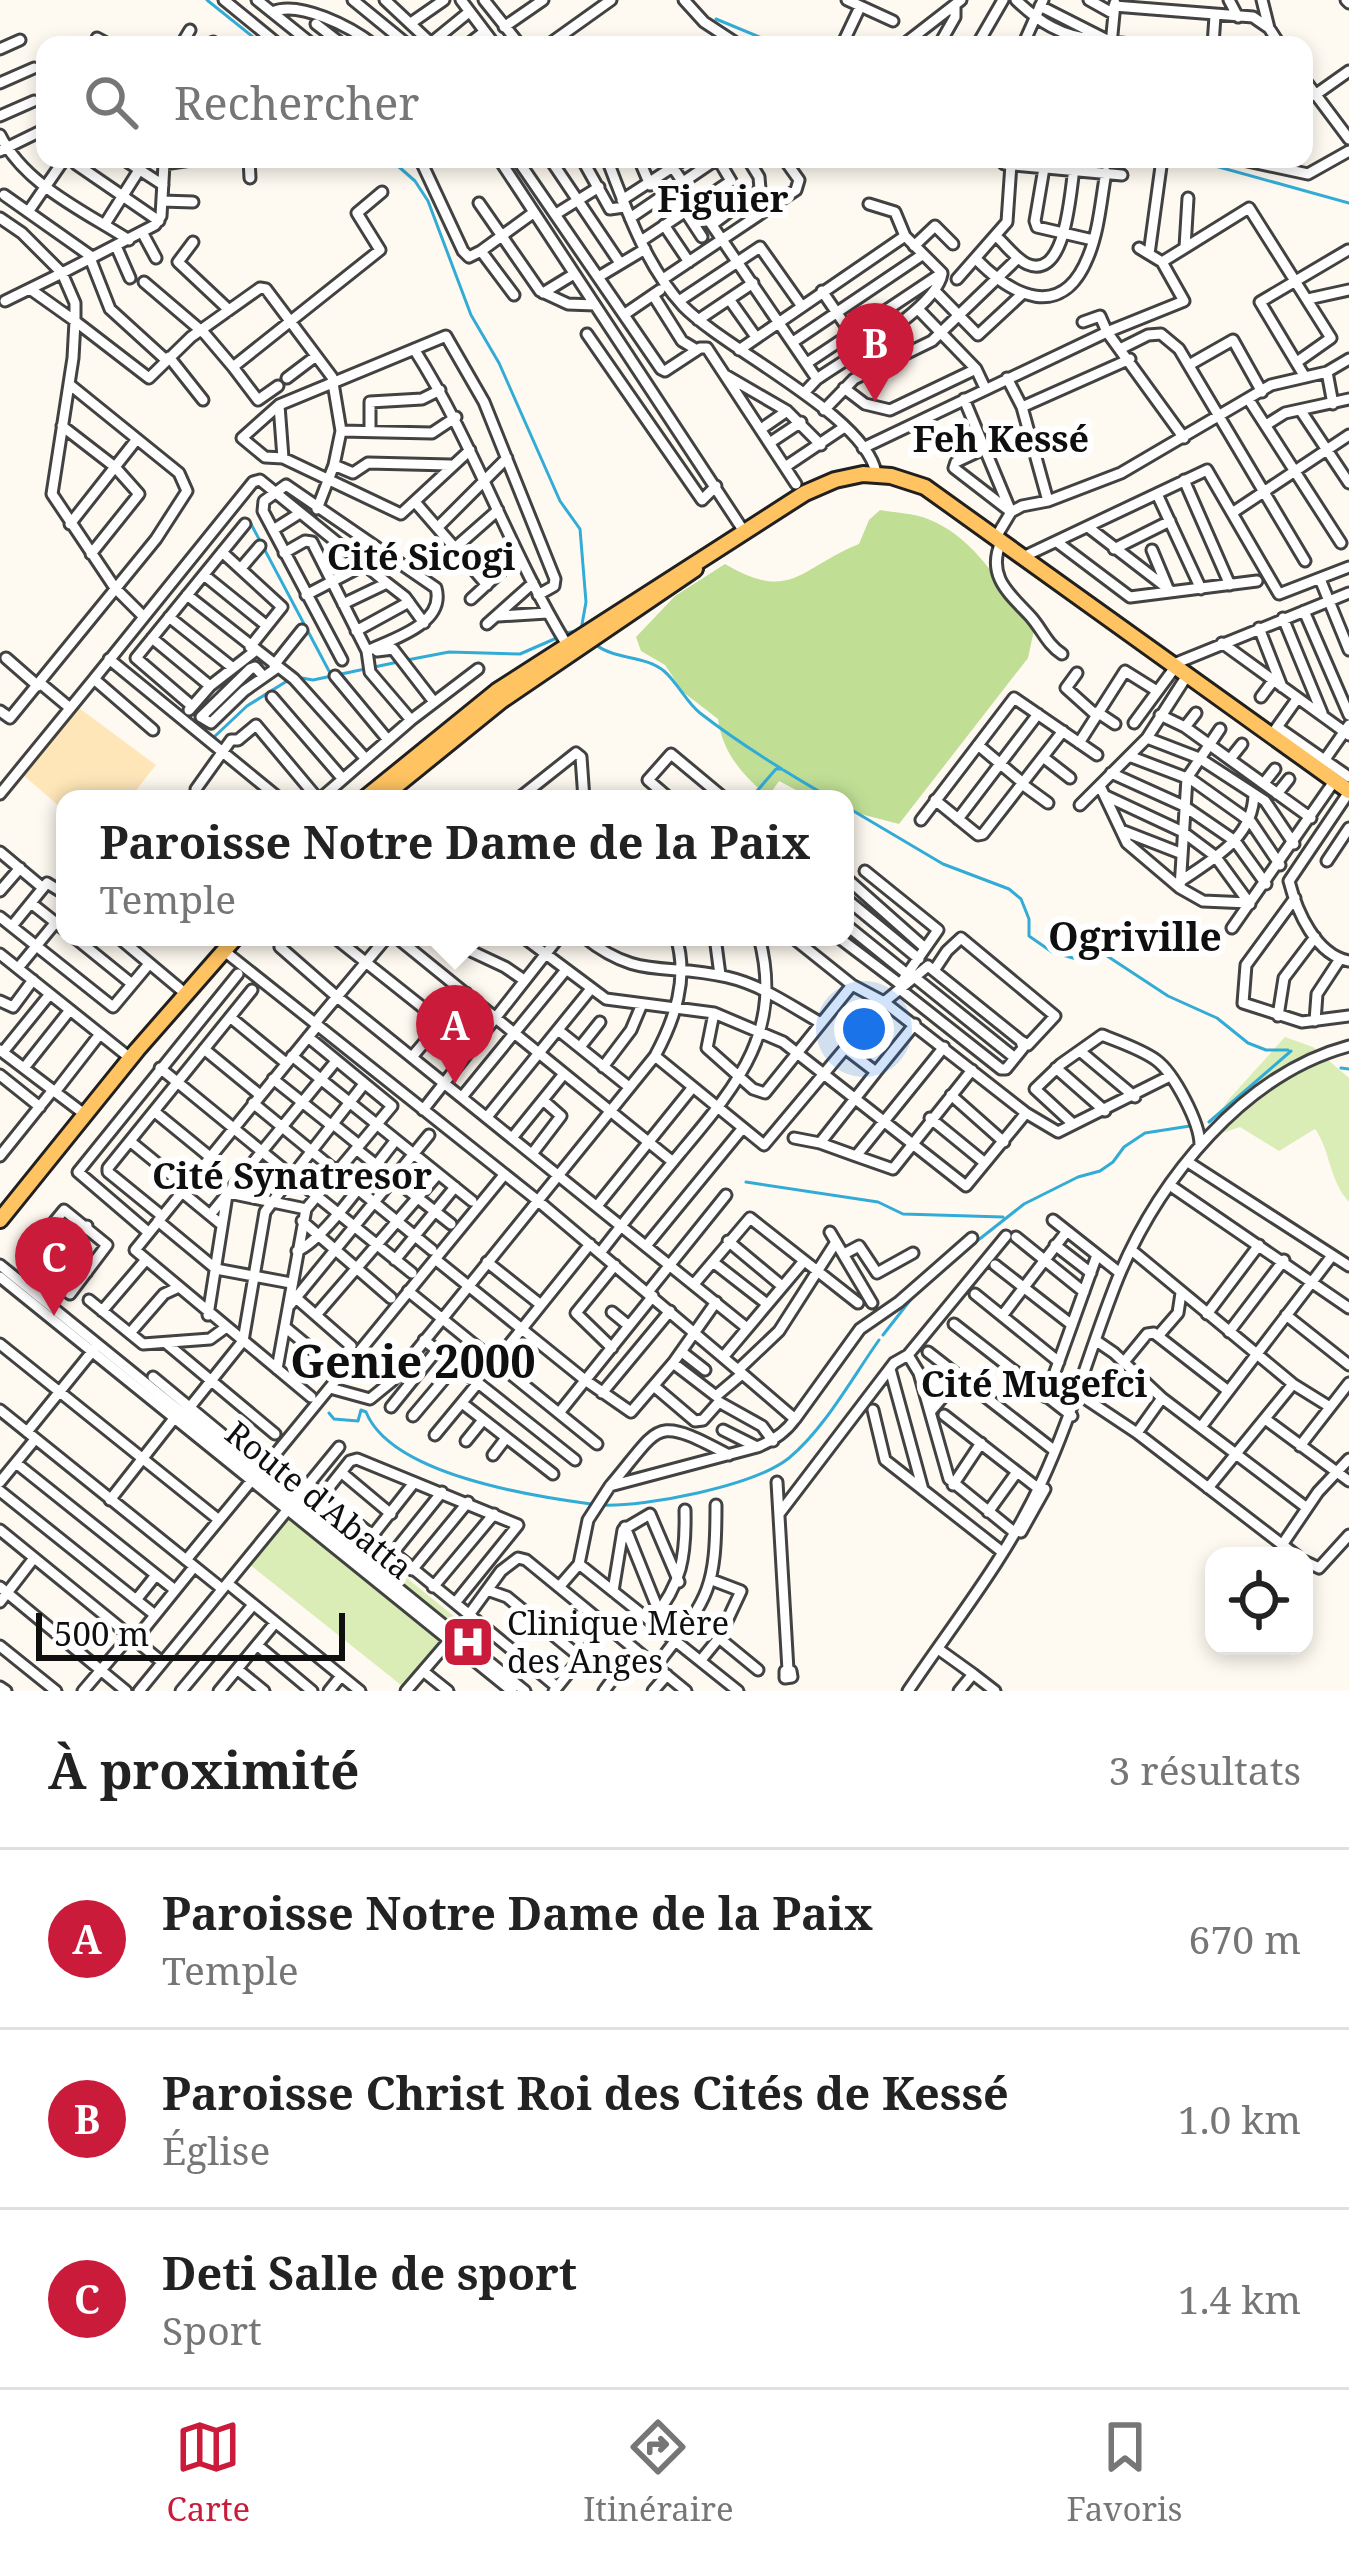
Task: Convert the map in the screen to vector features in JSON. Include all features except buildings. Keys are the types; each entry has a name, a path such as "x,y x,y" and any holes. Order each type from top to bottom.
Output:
{"main road":[{"path":"375,790 472,710 678,572 814,489 870,474 925,487 1342,778 1349,791"},
{"path":"391,790 501,701 681,582 713,554"},
{"path":"0,1209 125,1054 222,946"},
{"path":"0,1220 222,946"}],"street":[{"path":"224,0 268,36"},
{"path":"257,0 301,36"},
{"path":"272,13 278,4 290,0 326,7 363,36"},
{"path":"353,0 397,36"},
{"path":"385,0 424,36"},
{"path":"395,8 405,0"},
{"path":"411,23 445,0"},
{"path":"461,0 487,36"},
{"path":"506,0 488,5 512,36"},
{"path":"504,27 543,0"},
{"path":"560,36 611,0"},
{"path":"684,0 725,36"},
{"path":"847,0 893,21"},
{"path":"982,36 1003,0"},
{"path":"1016,0 1035,18 1068,36"},
{"path":"1089,0 1114,7 1153,5 1253,17 1269,28"},
{"path":"1229,0 1238,17"},
{"path":"1262,0 1274,36"},
{"path":"1027,36 1041,3 1098,36"},
{"path":"915,36 958,4"},
{"path":"945,36 958,4"},
{"path":"846,36 860,7"},
{"path":"442,36 469,13"},
{"path":"1214,36 1215,16"},
{"path":"316,24 332,36"},
{"path":"186,36 190,30"},
{"path":"479,36 484,32"},
{"path":"566,32 568,36"},
{"path":"0,49 20,40"},
{"path":"0,83 34,68"},
{"path":"1313,93 1349,71"},
{"path":"1313,98 1349,139"},
{"path":"0,116 34,101"},
{"path":"3,150 36,134"},
{"path":"0,135 3,150 45,186 129,239"},
{"path":"1280,168 1308,174 1349,152"},
{"path":"28,212 58,168"},
{"path":"82,168 159,221"},
{"path":"137,168 163,185"},
{"path":"5,302 159,221 164,168"},
{"path":"249,168 250,178"},
{"path":"424,168 469,257 533,213"},
{"path":"505,168 745,533"},
{"path":"524,168 663,371 697,350"},
{"path":"556,168 620,263"},
{"path":"587,168 610,209 625,208 705,168"},
{"path":"610,168 682,341 697,350 709,350 796,484"},
{"path":"643,168 650,184"},
{"path":"625,208 666,168"},
{"path":"674,168 817,379"},
{"path":"600,276 664,225 731,181 723,168"},
{"path":"713,224 750,199 760,184 752,168"},
{"path":"625,314 688,262 798,188 798,177 791,168"},
{"path":"957,279 997,237 1008,216 1008,168"},
{"path":"1093,240 1037,227 1044,168 1122,175"},
{"path":"865,450 985,388 1184,301 1162,262 1144,251 1160,168"},
{"path":"997,237 1018,258 1035,266 1051,261 1063,234 1074,169"},
{"path":"105,224 140,170"},
{"path":"976,259 996,280 1021,295 1049,295 1064,289 1082,269 1093,240 1106,172"},
{"path":"556,214 599,187"},
{"path":"233,367 380,250 357,213 382,193"},
{"path":"4,195 91,257 109,308 167,358 203,400"},
{"path":"1185,247 1188,197"},
{"path":"750,199 761,214"},
{"path":"162,200 193,202"},
{"path":"479,203 543,293 568,304 595,305"},
{"path":"869,204 895,212 905,236 942,273"},
{"path":"1162,262 1249,208 1332,341 1297,362"},
{"path":"685,211 702,237"},
{"path":"0,218 62,273 75,303 69,384 52,494 115,588 143,616"},
{"path":"664,225 688,262"},
{"path":"793,342 918,251 935,226 953,244"},
{"path":"0,236 15,227"},
{"path":"142,232 156,258"},
{"path":"739,350 905,236"},
{"path":"193,242 178,262 229,310"},
{"path":"116,246 130,278"},
{"path":"679,301 760,247 801,305"},
{"path":"481,250 514,295"},
{"path":"1305,376 1260,302 1348,250"},
{"path":"824,410 865,372 941,333 1018,258"},
{"path":"804,393 918,309 942,273"},
{"path":"807,363 942,273"},
{"path":"543,293 574,274"},
{"path":"144,282 200,331 258,400 316,356"},
{"path":"698,320 753,283"},
{"path":"30,289 145,378 156,374 167,358 200,331 260,288 266,289 333,380 340,431 334,465 317,509"},
{"path":"658,288 824,410 865,450 870,474"},
{"path":"1308,298 1349,290"},
{"path":"822,291 852,335"},
{"path":"934,291 979,335 1021,295"},
{"path":"729,299 756,337"},
{"path":"918,309 976,369 985,388"},
{"path":"1083,322 1100,316 1184,438"},
{"path":"587,334 702,500 716,486"},
{"path":"1120,349 1161,334 1179,349 1305,561"},
{"path":"470,450 401,514 283,458 265,457 242,437 279,405 446,336 479,392 556,583 538,595"},
{"path":"1189,365 1233,340 1262,392"},
{"path":"414,349 456,417 532,583 567,645"},
{"path":"1022,407 1130,359"},
{"path":"1011,512 1139,465 1271,386 1327,372 1349,359"},
{"path":"844,388 865,404 890,410 976,369"},
{"path":"720,372 787,411 821,445"},
{"path":"1327,372 1333,404"},
{"path":"1006,379 1022,407 1048,501"},
{"path":"0,711 10,718 39,684 156,539 187,491 183,477 69,384"},
{"path":"370,431 370,402 422,400 440,390"},
{"path":"964,399 1011,512 996,554 1003,589 1042,630 1049,646 1062,654"},
{"path":"1266,425 1285,412 1349,399"},
{"path":"1250,400 1341,543"},
{"path":"279,405 283,458"},
{"path":"890,410 898,432"},
{"path":"1301,410 1349,484"},
{"path":"761,429 787,411"},
{"path":"340,431 432,433 456,417"},
{"path":"771,442 801,422"},
{"path":"62,426 138,491 139,498 92,554"},
{"path":"785,467 843,428"},
{"path":"1232,513 1349,435"},
{"path":"70,524 137,439"},
{"path":"986,448 956,462 954,468 1011,512"},
{"path":"438,527 507,458"},
{"path":"334,465 353,473 368,463 450,465"},
{"path":"1024,557 1207,470 1280,594 1349,567"},
{"path":"0,794 253,482 260,480 276,492 387,583 424,623"},
{"path":"1184,481 1230,585"},
{"path":"342,660 262,504 286,485 432,581 439,597 424,623 368,654"},
{"path":"1157,494 1201,589"},
{"path":"415,502 487,585"},
{"path":"456,548 498,509"},
{"path":"273,530 300,513"},
{"path":"1114,550 1169,521"},
{"path":"192,706 136,660 245,524"},
{"path":"1088,527 1169,588"},
{"path":"284,553 309,540 368,654 370,672 411,720"},
{"path":"1057,542 1130,597 1169,588 1257,581"},
{"path":"242,568 260,546"},
{"path":"321,560 338,549"},
{"path":"1152,550 1169,588"},
{"path":"183,719 210,686 253,649 282,607 222,552"},
{"path":"471,599 520,555"},
{"path":"306,595 360,567"},
{"path":"204,575 267,626"},
{"path":"1320,579 1349,650"},
{"path":"343,604 387,583"},
{"path":"488,624 532,583"},
{"path":"1134,723 1179,668 1222,643 1349,593"},
{"path":"187,595 294,679 365,758"},
{"path":"356,631 409,602"},
{"path":"1304,611 1349,715"},
{"path":"497,616 547,613"},
{"path":"169,617 233,668"},
{"path":"1283,618 1322,714"},
{"path":"1259,628 1278,684"},
{"path":"264,677 255,667 250,669 201,717 211,723 279,667 302,630"},
{"path":"152,638 210,686"},
{"path":"1222,643 1348,731 1322,764"},
{"path":"1038,657 1049,646"},
{"path":"368,654 391,647 434,702"},
{"path":"6,658 70,708"},
{"path":"110,658 269,790"},
{"path":"1080,805 1103,791 1111,773 1147,738 1179,668"},
{"path":"329,790 478,669"},
{"path":"1079,743 1127,670 1157,691"},
{"path":"1077,673 1066,688 1114,724"},
{"path":"335,676 388,740"},
{"path":"94,679 153,730"},
{"path":"1261,697 1278,684"},
{"path":"272,697 343,778"},
{"path":"921,820 1014,698 1097,755"},
{"path":"1275,731 1297,698"},
{"path":"1185,728 1196,713"},
{"path":"958,819 1038,714"},
{"path":"1160,715 1231,759 1311,818"},
{"path":"196,789 231,740 238,740 256,725 311,790"},
{"path":"1180,885 1187,778 1220,729"},
{"path":"935,800 978,835 983,834 1063,731"},
{"path":"1147,738 1199,758 1255,795 1270,806 1294,844"},
{"path":"1231,759 1242,744"},
{"path":"978,746 1048,803"},
{"path":"529,790 576,753 581,758 583,790"},
{"path":"660,790 648,780 671,754 714,790"},
{"path":"1129,756 1187,778 1251,822 1280,865"},
{"path":"1043,757 1070,778"},
{"path":"1180,885 1251,822 1262,760"},
{"path":"1258,779 1275,769"},
{"path":"0,771 12,780"},
{"path":"1111,773 1184,806 1235,841 1266,884"},
{"path":"1232,928 1342,778"},
{"path":"1277,794 1288,779"},
{"path":"1103,791 1131,847 1180,885 1203,901 1250,904"},
{"path":"1103,791 1184,832 1215,856 1250,904"},
{"path":"1315,1021 1317,994 1344,960 1329,956 1316,937 1294,898 1291,877 1349,791"},
{"path":"1327,861 1345,844 1349,828"},
{"path":"1120,830 1180,853"},
{"path":"0,852 43,888"},
{"path":"0,891 20,868"},
{"path":"655,1056 767,1145 901,987 938,930 865,871"},
{"path":"12,926 49,882 56,887"},
{"path":"854,886 922,953"},
{"path":"1294,898 1249,960 1243,980 1244,1005 1315,1021 1349,1016"},
{"path":"31,902 56,923"},
{"path":"854,904 922,953"},
{"path":"0,917 113,1007 149,964"},
{"path":"18,968 56,929"},
{"path":"854,931 1015,1058"},
{"path":"1278,1016 1284,978 1316,937"},
{"path":"910,975 923,967 935,970 1028,1045 1055,1016 961,938 935,970"},
{"path":"85,946 132,984"},
{"path":"128,946 180,989"},
{"path":"226,946 696,1331 795,1419"},
{"path":"280,946 748,1328"},
{"path":"345,946 441,1022"},
{"path":"311,1397 135,1250 381,946"},
{"path":"403,946 673,1162"},
{"path":"460,946 524,980"},
{"path":"534,946 606,999 714,1012 760,1030 797,1052 966,1186 1026,1113"},
{"path":"423,1110 552,946"},
{"path":"596,946 637,968 720,975 766,991 821,1023"},
{"path":"330,1388 370,1399 392,1381 655,1056 677,1006 682,969 678,946"},
{"path":"716,946 720,975"},
{"path":"600,1253 741,1078 760,1030 766,991 760,946"},
{"path":"803,946 852,986 886,1001 1026,1113 1058,1132 1168,1077"},
{"path":"849,946 998,1067 1006,1069 1023,1048 1022,1041"},
{"path":"0,954 125,1054"},
{"path":"462,1097 565,970"},
{"path":"148,1232 77,1174 238,974"},
{"path":"0,1001 13,1007 33,980"},
{"path":"714,1012 705,1045 765,1093 852,986"},
{"path":"253,990 108,1171 216,1269 291,1283"},
{"path":"487,1117 590,990"},
{"path":"412,1057 466,993"},
{"path":"50,994 1,1051 79,1110"},
{"path":"603,1067 631,1030 642,1004"},
{"path":"24,1068 70,1010"},
{"path":"230,1018 321,1079 472,1201"},
{"path":"580,1048 601,1022"},
{"path":"820,1143 915,1024"},
{"path":"558,1030 629,1087"},
{"path":"0,1156 100,1034"},
{"path":"1073,1124 1035,1092 1056,1068 1098,1036 1105,1036 1155,1059 1196,1119 1201,1145"},
{"path":"278,1369 304,1215 392,1106 308,1037"},
{"path":"856,1156 944,1047"},
{"path":"911,1691 1039,1502 1120,1273 1156,1208 1220,1124 1287,1069 1349,1048"},
{"path":"911,1691 1039,1489 1136,1253 1191,1164 1223,1127 1273,1084 1308,1063 1349,1048"},
{"path":"204,1049 281,1126 416,1236 468,1286 631,1412 655,1387 716,1302"},
{"path":"846,1049 876,1072"},
{"path":"1079,1051 1135,1096"},
{"path":"210,1215 336,1061"},
{"path":"160,1068 412,1273"},
{"path":"1056,1068 1106,1111"},
{"path":"794,1138 889,1170 972,1070"},
{"path":"0,1075 40,1107"},
{"path":"512,1138 563,1075"},
{"path":"273,1079 451,1224"},
{"path":"0,1097 10,1084"},
{"path":"110,1500 243,1341 270,1204 364,1084"},
{"path":"597,1206 693,1088"},
{"path":"951,1095 1004,1142"},
{"path":"532,1154 561,1116 542,1100"},
{"path":"155,1112 210,1157"},
{"path":"931,1118 986,1163"},
{"path":"646,1246 742,1129"},
{"path":"287,1310 428,1135"},
{"path":"297,1251 318,1235 396,1140"},
{"path":"130,1142 222,1226"},
{"path":"1191,1164 1349,1266"},
{"path":"316,1315 438,1174"},
{"path":"338,1371 504,1175"},
{"path":"395,1260 455,1187"},
{"path":"1174,1189 1349,1308"},
{"path":"228,1194 304,1215 318,1235 391,1298"},
{"path":"208,1315 228,1194"},
{"path":"559,1413 726,1195"},
{"path":"1227,1224 1241,1199"},
{"path":"56,1310 70,1294 107,1245 64,1210 26,1259 70,1294"},
{"path":"694,1284 747,1218 753,1218 858,1303"},
{"path":"1053,1220 1120,1273"},
{"path":"63,1254 86,1226"},
{"path":"1002,1316 1067,1231"},
{"path":"42,1236 87,1272"},
{"path":"779,1514 890,1369 908,1355 1011,1236 1084,1292"},
{"path":"673,1363 716,1396 779,1331 833,1237 872,1303"},
{"path":"610,1486 773,1441 795,1419 860,1329 899,1302 972,1238"},
{"path":"728,1241 782,1286"},
{"path":"496,1361 590,1244"},
{"path":"1055,1245 1091,1273"},
{"path":"1207,1314 1259,1245"},
{"path":"844,1254 859,1246 877,1274 914,1252"},
{"path":"1136,1253 1293,1384 1330,1407"},
{"path":"1046,1397 1097,1255"},
{"path":"1201,1427 1331,1257"},
{"path":"724,1356 804,1261"},
{"path":"1229,1332 1284,1261"},
{"path":"102,1311 144,1262"},
{"path":"487,1262 541,1305"},
{"path":"713,1262 767,1304"},
{"path":"0,1265 99,1344"},
{"path":"612,1348 576,1312 615,1265"},
{"path":"995,1265 1072,1324"},
{"path":"314,1274 336,1291"},
{"path":"2,1283 99,1344"},
{"path":"130,1333 164,1294 177,1288"},
{"path":"408,1291 597,1444"},
{"path":"1159,1336 1179,1311 1181,1293"},
{"path":"975,1294 1059,1362"},
{"path":"83,1691 155,1616 219,1520 330,1388 351,1346 295,1297"},
{"path":"89,1300 143,1344 210,1339 225,1328"},
{"path":"602,1393 670,1311"},
{"path":"613,1312 629,1326"},
{"path":"1286,1315 1349,1365"},
{"path":"117,1324 58,1390 0,1487 155,1616"},
{"path":"954,1324 1070,1415"},
{"path":"285,1327 338,1371"},
{"path":"1124,1362 1147,1334 1159,1336 1227,1390"},
{"path":"424,1340 575,1460"},
{"path":"1098,1342 1162,1398 1307,1508"},
{"path":"0,1343 219,1520"},
{"path":"166,1343 275,1434"},
{"name":"Route d'Abatta","path":"99,1344 512,1691"},
{"path":"391,1407 437,1350"},
{"path":"682,1352 705,1370"},
{"path":"928,1352 1055,1451"},
{"path":"908,1355 920,1373 953,1485 1014,1532"},
{"path":"413,1416 456,1365"},
{"path":"890,1369 923,1490"},
{"path":"153,1377 181,1414 258,1474"},
{"path":"930,1412 960,1377"},
{"path":"435,1435 478,1383"},
{"path":"1300,1446 1349,1383"},
{"path":"1208,1488 1293,1384"},
{"path":"655,1387 695,1421 703,1420 719,1402 762,1426 773,1441"},
{"path":"1080,1395 1286,1547"},
{"path":"1137,1433 1162,1398"},
{"path":"462,1403 553,1474"},
{"path":"0,1410 190,1564 253,1604 360,1691"},
{"path":"873,1410 885,1460 1001,1551"},
{"path":"944,1414 1039,1489"},
{"path":"1265,1419 1349,1481"},
{"path":"466,1442 483,1420"},
{"path":"493,1455 525,1420"},
{"path":"560,1587 579,1564 588,1520 655,1434 665,1428 678,1430 729,1455"},
{"path":"723,1430 757,1447"},
{"path":"953,1485 981,1443"},
{"path":"139,1691 340,1447"},
{"path":"323,1495 353,1458 469,1502 518,1527 455,1603"},
{"path":"1282,1544 1349,1459"},
{"path":"16,1462 176,1590"},
{"path":"988,1512 1017,1472"},
{"path":"341,1473 391,1514"},
{"path":"776,1690 787,1674 777,1482"},
{"path":"308,1483 556,1689 607,1625"},
{"path":"372,1536 413,1484"},
{"path":"393,1553 442,1492"},
{"path":"412,1570 469,1502"},
{"path":"656,1666 702,1607 712,1580 716,1505"},
{"path":"656,1616 679,1582 686,1554 685,1510"},
{"path":"433,1587 494,1514"},
{"path":"625,1527 652,1515 679,1582"},
{"path":"613,1591 625,1527"},
{"path":"625,1527 656,1616"},
{"path":"0,1530 162,1662"},
{"path":"1313,1565 1319,1568 1349,1535"},
{"path":"34,1558 2,1594 126,1691"},
{"path":"406,1691 518,1558 686,1691"},
{"path":"579,1564 656,1616 676,1640 738,1691"},
{"path":"136,1600 156,1575"},
{"path":"701,1660 719,1638 741,1591 712,1580"},
{"path":"487,1590 507,1597 580,1657"},
{"path":"181,1691 253,1604"},
{"path":"195,1674 217,1691 275,1623"},
{"name":"Route d'Abatta","path":"453,1638 525,1691"},
{"path":"719,1638 758,1670"},
{"path":"0,1646 56,1691"},
{"path":"256,1646 312,1691"},
{"path":"604,1691 635,1649"},
{"path":"941,1651 995,1691"},
{"path":"0,1667 10,1654"},
{"path":"237,1670 264,1691"},
{"path":"423,1672 448,1691"},
{"path":"962,1690 973,1674"},
{"path":"653,1691 667,1675"},
{"path":"328,1691 341,1676"}],"green space":[{"path":"880,510 923,517 945,528 975,552 1034,630 1028,658 899,824 854,812 854,790 796,790 779,781 773,790 761,790 735,762 718,719 683,692 665,665 641,651 636,637 675,596 725,564 766,581 795,578 859,544 869,520"},
{"path":"1285,1037 1313,1047 1349,1078 1349,1202 1315,1129 1279,1151 1240,1127 1201,1140 1229,1099"},
{"path":"306,1497 460,1621 406,1689 249,1564"}],"sand":[{"path":"79,708 156,765 136,790 56,790 56,803 23,775"}],"waterway":[{"path":"207,0 252,36"},
{"path":"716,19 757,36"},
{"path":"400,168 428,201 471,315 499,363 560,501 580,529 586,602 581,630 566,633"},
{"path":"1223,168 1349,203"},
{"path":"251,524 329,671"},
{"path":"407,660 449,652 520,654 559,637"},
{"path":"596,645 664,671 700,713 817,790"},
{"path":"296,677 313,680 398,662"},
{"path":"213,738 247,706 287,681"},
{"path":"758,790 776,769 782,769"},
{"path":"854,811 943,864 1009,889 1021,899 1029,936 1052,952 1080,960 1098,950 1168,996 1217,1018 1248,1043 1266,1050 1288,1050"},
{"path":"1209,1122 1291,1051"},
{"path":"1341,1068 1349,1069"},
{"path":"958,1256 1024,1204 1100,1171 1145,1133 1190,1126"},
{"path":"746,1182 878,1202 903,1214 1003,1217"},
{"path":"883,1335 915,1294"},
{"path":"601,1505 699,1493 773,1468 814,1432 879,1340"},
{"path":"329,1413 334,1419 358,1421 361,1410 366,1412 380,1433 403,1451 465,1478 591,1504"}],"place":[{"name":"Paroisse Christ Roi des Cités de Kessé","path":"875,402"},
{"name":"Paroisse Notre Dame de la Paix","path":"455,1084"},
{"name":"Deti Salle de sport","path":"54,1316"},
{"name":"Clinique Mère des Anges","path":"468,1642"}],"district":[{"name":"Figuier","path":"723,199"},
{"name":"Feh Kessé","path":"1001,439"},
{"name":"Cité Sicogi","path":"421,557"},
{"name":"Ogriville","path":"1135,937"},
{"name":"Cité Synatresor","path":"292,1176"},
{"name":"Genie 2000","path":"413,1362"},
{"name":"Cité Mugefci","path":"1034,1384"}]}
